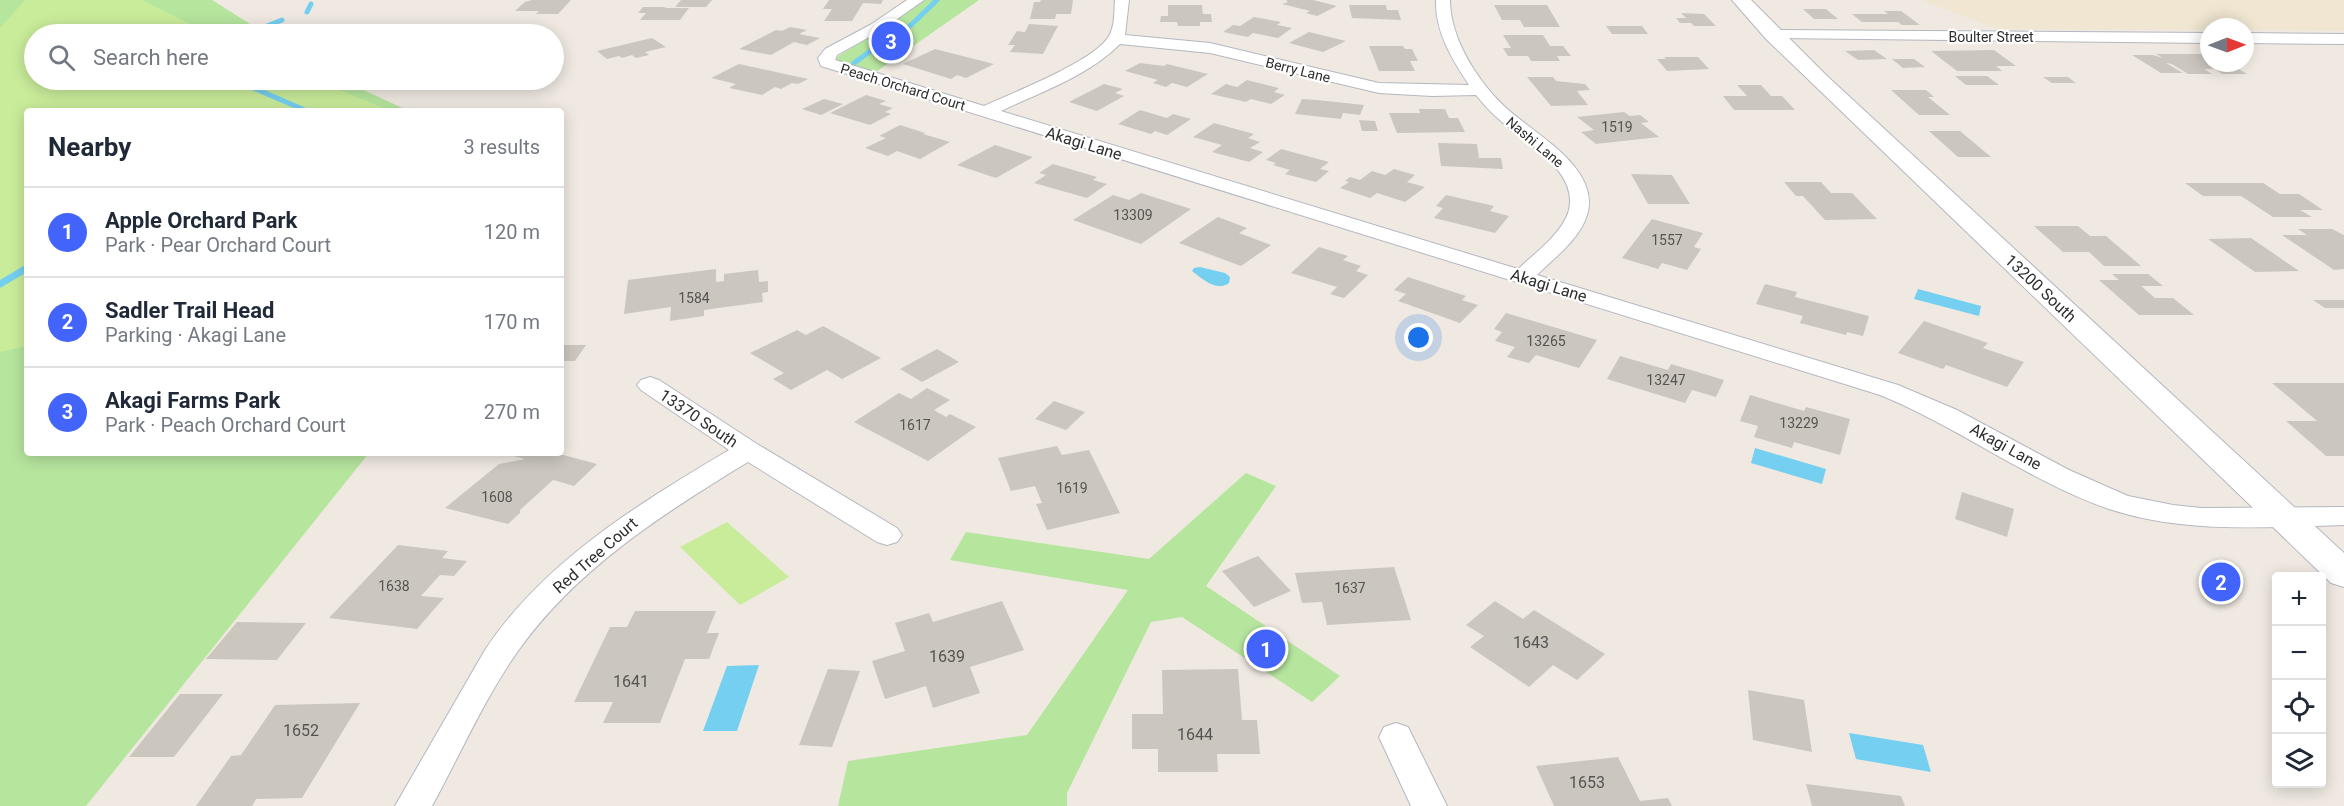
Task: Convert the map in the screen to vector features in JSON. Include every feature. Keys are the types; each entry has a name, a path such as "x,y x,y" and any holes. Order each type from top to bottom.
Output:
{"street":[{"name":"Peach Orchard Court","path":"917,0 875,28 831,52 825,60 833,66 985,112"},
{"path":"985,112 1085,63 1103,51 1119,32 1122,0"},
{"name":"Nashi Lane","path":"1443,0 1443,17 1448,32 1481,90 1497,109 1559,160 1570,172 1578,186 1580,202 1578,214 1570,228 1522,277"},
{"name":"13200 South","path":"1741,0 1773,35 2344,574"},
{"name":"Boulter Street","path":"1773,35 2200,38"},
{"path":"2254,38 2344,39"},
{"name":"Berry Lane","path":"1115,39 1210,48 1379,88 1432,91 1481,90"},
{"path":"2323,39 2344,50"},
{"name":"Akagi Lane","path":"985,112 1911,397 1930,405 2080,487 2146,511 2197,518 2344,516"},
{"name":"13370 South","path":"650,385 748,450"},
{"path":"748,450 887,535"},
{"name":"Red Tree Court","path":"413,806 496,659 517,630 544,600 613,536 652,508 748,450"},
{"path":"1396,736 1429,806"}],"shaded area":[{"path":"1921,0 2344,0 2344,31 2254,30 2254,18 2200,18 2200,30 1997,29"}],"green space":[{"path":"0,0 212,0 250,24 24,24 24,90 364,90 403,108 24,108 24,456 367,456 86,806 0,806"},
{"path":"25,0 142,0 190,24 24,24 24,90 340,90 384,108 24,108 24,347 0,352 0,28"},
{"path":"922,0 979,0 873,74 836,62 837,57 888,25"},
{"path":"1246,473 1276,486 1206,586 1340,676 1312,702 1182,617 1151,622 1067,793 1067,806 838,806 848,761 1027,735 1128,590 950,560 966,532 1149,559"},
{"path":"727,522 789,577 740,605 680,547"}],"water":[{"path":"1200,267 1225,273 1230,277 1229,283 1219,286 1210,283 1192,271"},
{"path":"1918,289 1981,306 1979,316 1914,299"},
{"path":"1755,448 1826,469 1822,484 1751,463"},
{"path":"759,665 737,731 703,731 727,666"},
{"path":"1849,733 1923,745 1931,772 1856,759"}],"building":[{"path":"571,0 558,14 515,11 525,2"},
{"path":"681,0 712,0 706,7 675,7"},
{"path":"829,0 883,0 881,4 863,3 852,21 824,21 832,9 823,9"},
{"path":"1073,0 1071,14 1056,14 1055,19 1030,19 1034,2"},
{"path":"1286,0 1313,0 1337,6 1317,16 1306,13 1310,11 1282,4 1288,2"},
{"path":"1168,5 1202,5 1203,14 1211,14 1212,22 1200,22 1200,26 1178,26 1177,22 1160,22 1161,16 1168,16"},
{"path":"1349,5 1386,5 1387,10 1398,10 1401,20 1352,18"},
{"path":"1494,5 1547,5 1560,27 1524,27 1520,20 1502,20"},
{"path":"643,7 689,8 680,20 640,20 646,13 638,13"},
{"path":"1803,9 1826,9 1838,19 1814,19"},
{"path":"1884,11 1901,11 1920,25 1902,25 1898,22 1862,22 1852,14 1888,14"},
{"path":"1681,13 1704,14 1716,26 1694,26 1691,23 1680,23 1676,18 1686,18"},
{"path":"1254,17 1281,22 1277,25 1292,28 1278,38 1253,33 1248,37 1223,32 1233,25 1240,26"},
{"path":"1029,24 1058,26 1043,54 1010,52 1015,45 1008,45 1017,31 1025,32"},
{"path":"1606,26 1642,26 1648,34 1612,34"},
{"path":"790,27 807,30 799,34 820,38 807,45 794,42 771,55 739,49 776,30 782,31"},
{"path":"1309,32 1346,41 1323,52 1289,43"},
{"path":"1503,35 1543,35 1550,46 1563,46 1571,56 1557,56 1560,61 1531,61 1528,56 1508,56 1503,48 1511,48"},
{"path":"652,38 666,47 645,52 649,55 636,58 632,55 607,59 597,51"},
{"path":"1369,46 1403,46 1405,49 1412,49 1418,61 1410,61 1415,71 1379,71"},
{"path":"935,49 994,64 966,78 957,75 951,79 903,64"},
{"path":"1874,50 1887,59 1858,60 1845,51"},
{"path":"1994,50 2016,66 1996,66 2002,71 1957,71 1931,51"},
{"path":"2156,54 2200,54 2200,72 2212,74 2188,74 2166,63 2183,73 2161,73 2132,55 2153,55 2163,58"},
{"path":"1664,57 1698,57 1709,69 1667,71 1657,59 1666,59"},
{"path":"1892,59 1914,59 1925,67 1903,68"},
{"path":"1140,63 1164,66 1167,64 1208,74 1187,87 1172,83 1166,87 1153,83 1158,80 1125,71"},
{"path":"739,64 808,79 798,84 792,83 781,89 775,87 762,95 729,88 736,84 711,78"},
{"path":"2219,72 2247,74 2222,74"},
{"path":"1955,76 1987,76 1999,85 1966,85"},
{"path":"1527,77 1553,77 1556,81 1585,84 1590,90 1577,91 1588,105 1551,106"},
{"path":"2043,77 2068,77 2076,83 2052,83"},
{"path":"1247,80 1279,88 1274,92 1285,95 1271,104 1251,99 1246,102 1211,94 1226,84 1237,87"},
{"path":"1104,84 1123,89 1115,93 1124,96 1097,111 1069,102"},
{"path":"1737,85 1761,85 1771,96 1782,96 1795,110 1734,110 1723,96 1747,96"},
{"path":"1891,90 1926,90 1934,97 1928,97 1950,115 1919,115"},
{"path":"866,95 886,101 879,104 893,108 885,112 891,114 870,125 830,113"},
{"path":"824,99 843,104 821,115 802,109"},
{"path":"1302,99 1364,105 1360,115 1343,113 1341,119 1295,114"},
{"path":"1419,109 1445,109 1449,118 1458,118 1465,132 1397,133 1389,113 1420,113"},
{"path":"1140,110 1167,118 1173,114 1191,119 1167,135 1155,131 1151,134 1118,124"},
{"path":"1624,112 1630,116 1640,115 1649,122 1641,123 1659,137 1596,144 1581,132 1594,130 1577,117"},
{"path":"1359,120 1375,121 1378,131 1362,131"},
{"path":"1214,123 1254,134 1248,138 1260,142 1250,148 1263,152 1249,162 1212,152 1222,145 1193,137"},
{"path":"900,125 950,142 920,159 897,151 888,156 865,148 886,138 879,136"},
{"path":"1929,131 1960,131 1991,157 1958,157"},
{"path":"1438,143 1477,144 1479,158 1501,158 1503,169 1441,166"},
{"path":"995,145 1033,157 996,178 957,165"},
{"path":"1281,149 1329,162 1320,169 1329,171 1316,182 1285,174 1290,170 1273,165 1276,163 1266,160"},
{"path":"1053,164 1097,177 1093,180 1107,184 1087,198 1034,183 1046,175 1039,173"},
{"path":"1394,169 1415,175 1407,182 1425,187 1405,202 1377,193 1370,198 1340,188 1349,182 1345,181 1350,177 1360,180 1372,171 1385,175"},
{"path":"1631,174 1672,175 1690,204 1648,204"},
{"path":"1784,182 1821,182 1831,193 1852,193 1877,219 1825,220 1803,196 1796,196"},
{"path":"2185,183 2263,183 2280,194 2299,194 2323,210 2300,210 2312,217 2273,217 2241,196 2203,196"},
{"path":"1141,193 1191,209 1141,244 1073,220 1113,195 1129,200"},
{"path":"1446,195 1494,206 1490,211 1509,216 1495,233 1434,218 1443,208 1436,206"},
{"path":"1218,217 1247,228 1239,233 1271,245 1241,266 1179,243"},
{"path":"1652,219 1703,233 1694,247 1701,249 1687,270 1662,263 1658,269 1622,258"},
{"path":"2034,226 2078,226 2090,236 2106,236 2141,266 2104,266 2089,252 2063,252"},
{"path":"2298,229 2332,229 2344,235 2344,269 2334,270 2282,235 2307,235"},
{"path":"2251,238 2299,271 2255,272 2208,239"},
{"path":"1319,247 1348,256 1343,260 1361,266 1356,271 1368,275 1344,298 1330,294 1337,287 1291,273"},
{"path":"716,269 716,282 724,281 724,274 758,270 759,282 768,281 768,292 762,293 763,302 704,310 704,316 670,321 671,307 624,314 628,280"},
{"path":"2112,274 2148,274 2163,286 2141,286 2155,298 2173,298 2194,315 2139,315 2099,280 2119,280"},
{"path":"1408,277 1466,296 1462,300 1478,305 1460,323 1398,301 1406,294 1394,290"},
{"path":"1765,284 1797,292 1795,297 1869,316 1863,336 1847,332 1846,335 1800,323 1803,316 1756,304"},
{"path":"2313,300 2344,300 2344,308 2325,308"},
{"path":"1506,313 1597,340 1579,368 1536,355 1529,363 1507,357 1515,347 1495,341 1502,332 1494,329"},
{"path":"1924,321 1988,343 1983,348 2024,362 2007,387 1946,365 1943,369 1898,353"},
{"path":"823,326 881,358 842,379 827,370 791,390 773,379 784,373 750,353 797,330 806,335"},
{"path":"564,345 586,345 575,361 564,361"},
{"path":"937,349 959,362 922,382 900,369"},
{"path":"1620,356 1668,370 1671,364 1724,380 1716,397 1692,390 1685,403 1607,379"},
{"path":"2272,383 2344,383 2344,456 2326,456 2286,421 2317,421"},
{"path":"927,388 950,400 934,410 946,417 950,414 976,427 928,461 854,422 899,393 911,399"},
{"path":"1750,395 1804,411 1806,407 1850,419 1840,455 1794,442 1792,448 1754,437 1758,426 1740,421"},
{"path":"1054,401 1085,412 1066,430 1035,419"},
{"path":"1057,446 1062,455 1089,450 1120,513 1047,530 1036,504 1042,503 1035,486 1011,491 998,458"},
{"path":"564,455 597,464 574,486 553,480 508,524 445,508 499,464 525,459 514,456"},
{"path":"1962,492 2014,509 2007,537 1955,519"},
{"path":"398,545 448,551 442,558 467,561 454,576 440,575 421,596 444,598 417,629 329,618"},
{"path":"1258,556 1291,591 1254,607 1222,571"},
{"path":"1394,567 1411,620 1327,625 1322,602 1302,603 1295,573"},
{"path":"1002,601 1024,650 970,667 980,693 933,708 926,686 885,699 872,661 905,651 895,623 929,613 933,622"},
{"path":"1495,601 1523,619 1534,610 1605,654 1577,680 1553,665 1529,687 1470,647 1484,636 1466,625"},
{"path":"635,611 716,611 707,633 719,633 709,659 685,659 660,723 603,723 613,702 574,702 610,627 627,627"},
{"path":"237,622 306,623 277,660 206,659"},
{"path":"828,669 860,671 832,747 799,745"},
{"path":"1238,669 1242,720 1257,720 1260,754 1217,754 1218,772 1158,772 1158,749 1132,749 1132,714 1163,714 1162,670"},
{"path":"1748,690 1804,700 1812,752 1753,740"},
{"path":"180,694 223,694 174,757 129,757"},
{"path":"360,703 302,798 256,799 252,806 196,806 231,756 241,755 275,705"},
{"path":"1618,757 1640,801 1668,798 1672,806 1554,806 1536,766"},
{"path":"1806,784 1901,796 1905,806 1812,806"}],"waterway":[{"path":"854,63 876,47 875,39 910,26 937,0"},
{"path":"307,12 311,4"},
{"path":"272,24 282,20"},
{"path":"258,90 300,108"},
{"path":"0,284 24,270"}],"place":[{"name":"Akagi Farms Park","path":"891,41"},
{"name":"Sadler Trail Head","path":"2221,582"},
{"name":"Apple Orchard Park","path":"1266,649"}]}
